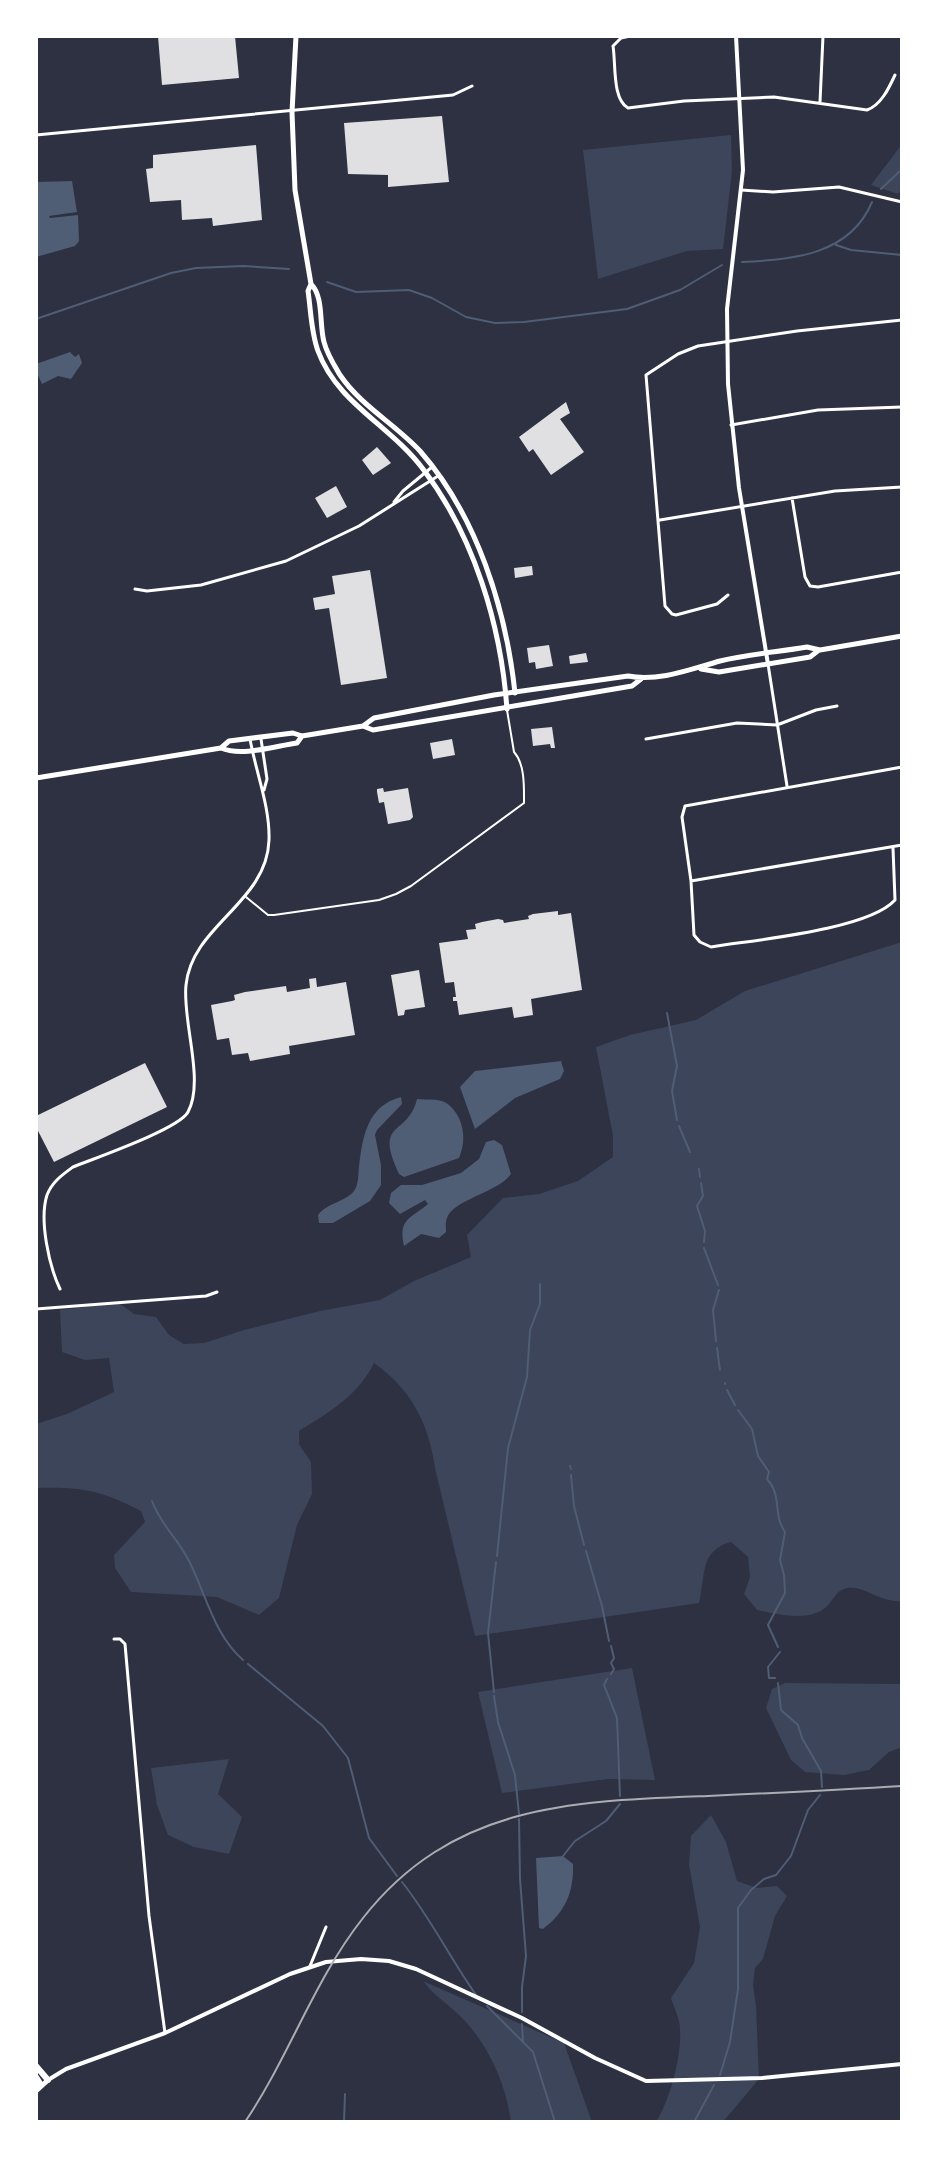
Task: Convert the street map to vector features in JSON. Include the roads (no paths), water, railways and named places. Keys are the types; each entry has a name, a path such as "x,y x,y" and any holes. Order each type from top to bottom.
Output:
{"highway":[{"path":"36,2066 42,2085"},
{"path":"36,2077 42,2085"}],"main road":[{"path":"296,36 292,112 295,190 311,284 308,291 318,350 331,376 354,404 402,444 426,473 459,527 477,570 498,649 507,709"},
{"path":"311,284 317,290 324,340 338,372 353,391 403,434 432,467 463,515 487,571 507,644 515,693"},
{"path":"312,319 321,318"},
{"path":"331,376 338,372"},
{"path":"36,778 221,748 229,741 293,733 302,736 363,726 374,718 438,705 628,676 642,679 767,653 807,647 820,650 902,636"},
{"path":"699,669 719,672 810,657 820,650"},
{"path":"363,726 373,730 517,708 632,686 642,679"},
{"path":"221,748 229,752 297,743 302,736"}],"street":[{"path":"630,36 621,38 613,46 618,97 628,108 787,97 871,109 889,88 895,75"},
{"path":"736,36 743,156 726,341 731,425 787,786"},
{"path":"820,102 823,36"},
{"path":"36,135 453,95 472,86"},
{"path":"741,190 773,192 832,186 902,202"},
{"path":"728,595 717,604 676,615 668,611 663,589 646,375 691,348 902,320"},
{"path":"731,425 818,410 902,407"},
{"path":"135,589 186,588 258,570 326,543 359,526 394,502 432,467"},
{"path":"394,502 399,502 438,476"},
{"path":"659,520 835,491 902,487"},
{"path":"792,498 805,577 810,586 902,572"},
{"path":"515,693 517,708"},
{"path":"646,739 737,723 777,725 816,710 837,706"},
{"path":"60,1289 51,1270 44,1209 48,1192 58,1177 73,1167 175,1124 188,1112 194,1072 186,982 197,953 246,897 264,866 269,842 264,790 267,779 260,738"},
{"path":"250,739 257,780 264,790"},
{"path":"893,848 895,900 853,923 711,947 694,935 691,881 682,817 685,806 902,767"},
{"path":"691,881 902,845"},
{"path":"36,1309 206,1296 217,1292"},
{"path":"114,1639 120,1639 125,1644 149,1916 165,2033"},
{"path":"310,1966 326,1927"},
{"path":"42,2085 78,2064 165,2033 310,1966 346,1960 389,1961 416,1969 510,2012 595,2058 646,2081 762,2078 902,2064"}],"lane":[{"path":"246,897 268,915 274,915 379,900 411,886 524,803 519,757 514,752 507,709"}],"waterway":[{"path":"881,189 902,169"},
{"path":"742,262 799,256 834,244 862,220 872,202"},
{"path":"836,245 851,250 902,255"},
{"path":"327,282 356,292 409,290 432,298 466,317 495,323 524,322 627,309 680,290 722,265"},
{"path":"36,319 171,273 196,268 243,266 289,269"},
{"path":"667,1013 677,1066 672,1091 677,1120"},
{"path":"679,1126 690,1152"},
{"path":"699,1169 700,1177"},
{"path":"701,1183 703,1196 697,1206 705,1231 704,1242"},
{"path":"704,1248 718,1285"},
{"path":"497,1556 508,1448 527,1377 530,1330 540,1304 540,1284"},
{"path":"716,1341 713,1310 719,1290"},
{"path":"717,1348 720,1370"},
{"path":"727,1390 735,1405"},
{"path":"738,1410 752,1429 758,1456 769,1472 767,1479 775,1492 779,1518 785,1532 780,1560 785,1593 768,1625 778,1647"},
{"path":"571,1475 574,1506 584,1545"},
{"path":"152,1501 189,1561 225,1639 243,1660"},
{"path":"586,1551 609,1641"},
{"path":"494,1692 488,1633 496,1562"},
{"path":"611,1646 614,1658 611,1674"},
{"path":"775,1678 769,1678 768,1667 780,1652"},
{"path":"248,1664 323,1726 348,1758 369,1838 397,1876"},
{"path":"607,1679 604,1685 617,1718 620,1796"},
{"path":"778,1683 781,1710 798,1725 821,1771 822,1787"},
{"path":"494,1696 498,1722 515,1775 519,1814"},
{"path":"720,2075 730,2042 738,1989 738,1908 751,1890 764,1879 776,1875 791,1856 808,1810 820,1795"},
{"path":"563,1856 575,1841 606,1821 620,1804"},
{"path":"519,1819 526,1956 522,2012"},
{"path":"402,1882 476,1995"},
{"path":"487,2006 533,2052 555,2122"},
{"path":"522,2024 523,2041"},
{"path":"694,2122 714,2085"},
{"path":"344,2122 345,2094"}],"railway":[{"path":"245,2122 330,1967 363,1918 398,1880 436,1851 477,1830 564,1806 611,1801 902,1786"}]}
